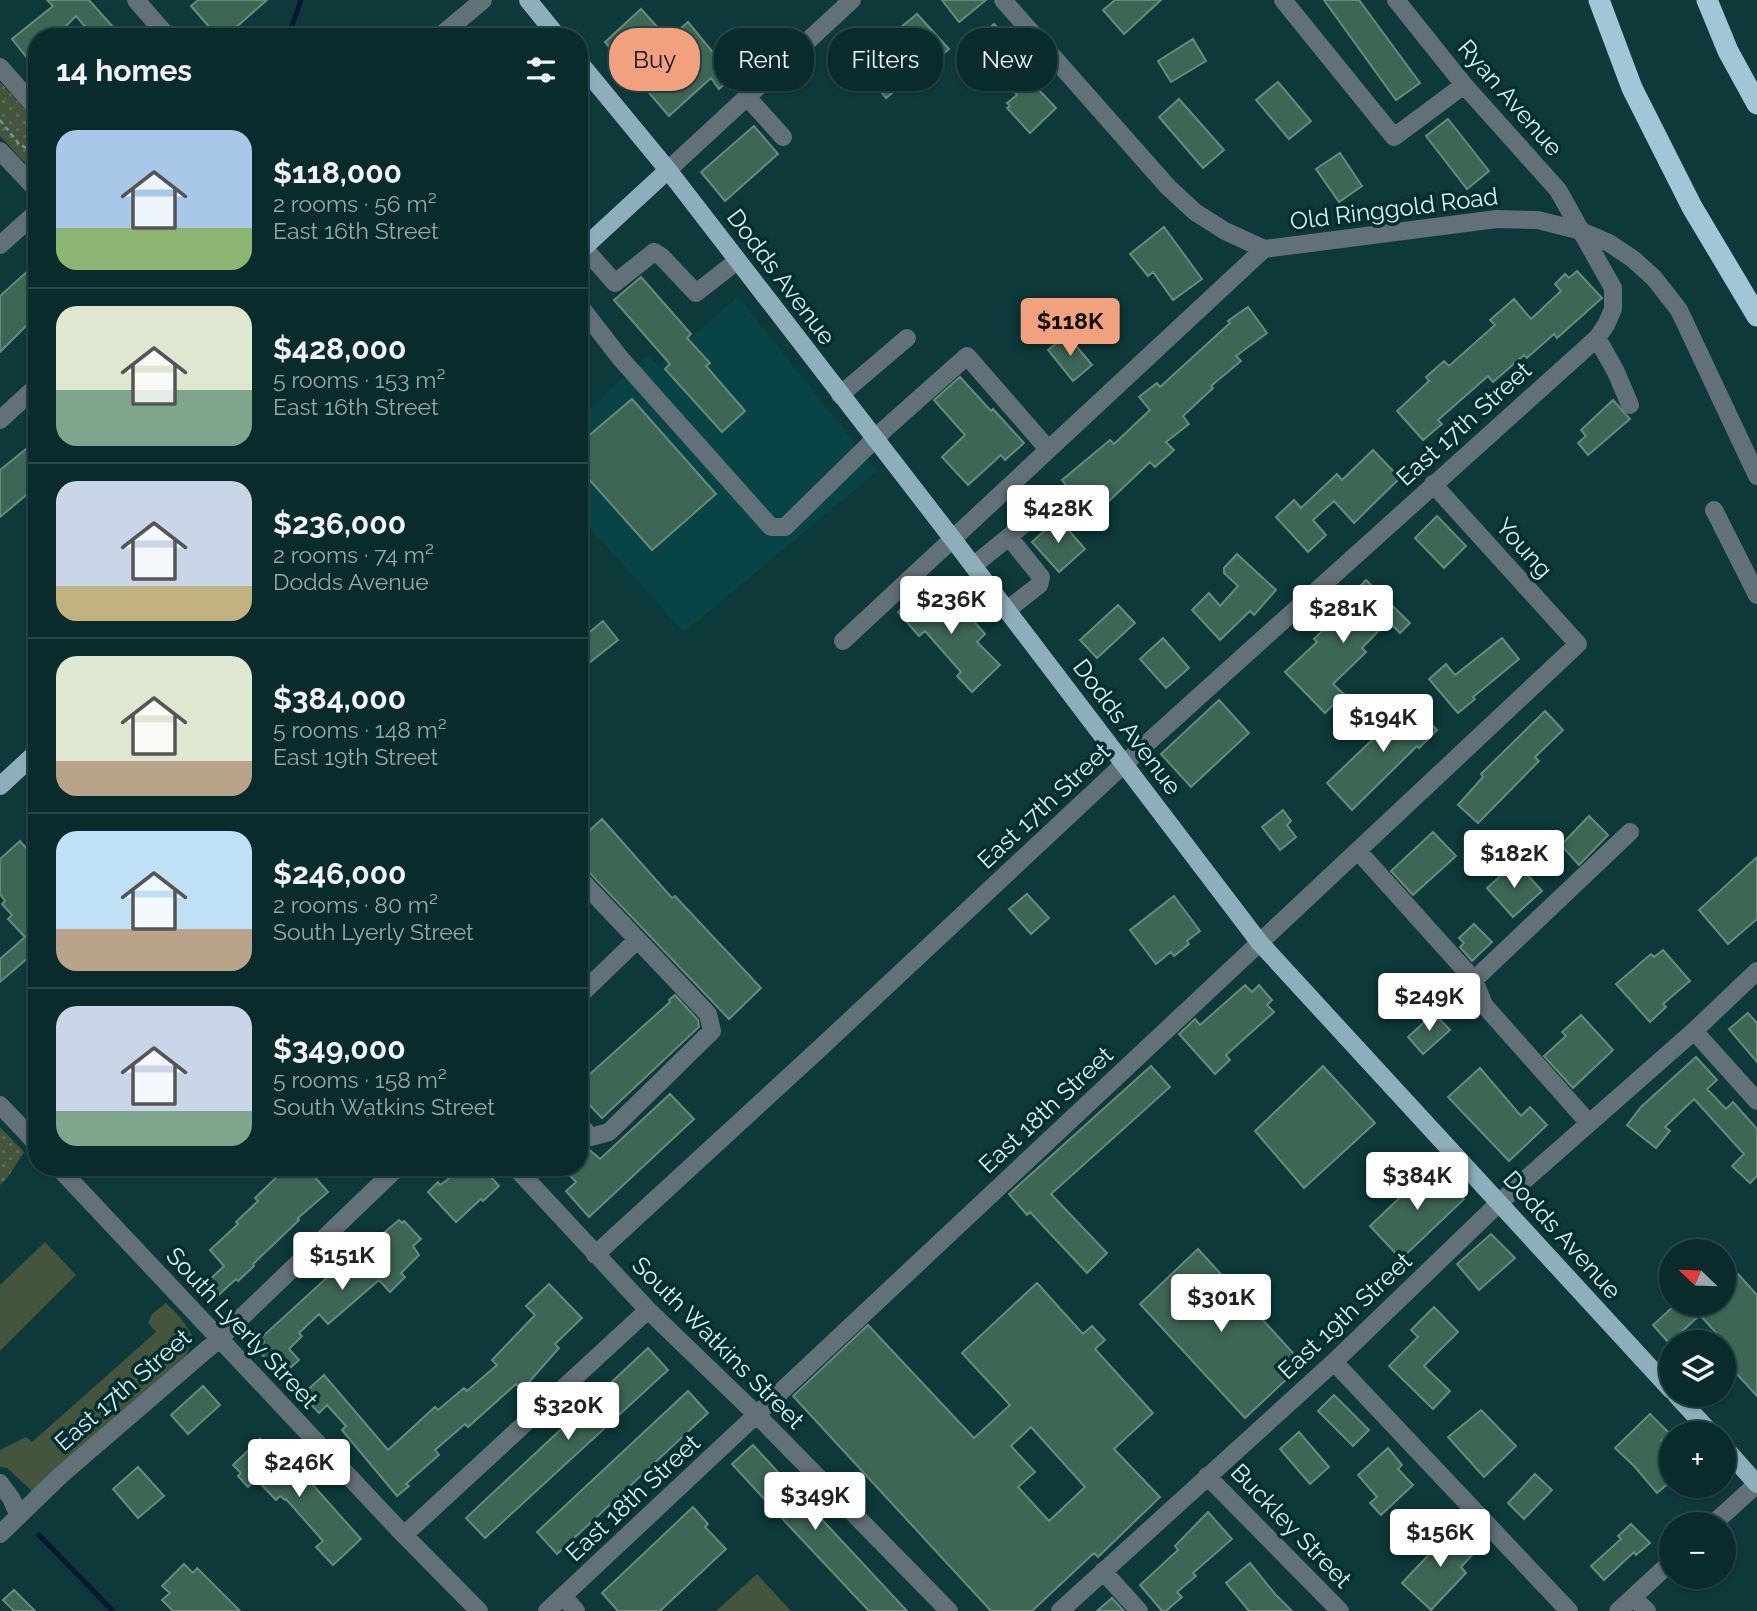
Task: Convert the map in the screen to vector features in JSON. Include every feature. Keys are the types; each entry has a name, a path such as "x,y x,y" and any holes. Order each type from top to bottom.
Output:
{"highway":[{"path":"1599,0 1632,88 1699,219 1757,316"},
{"path":"1707,0 1728,51 1757,104"}],"main road":[{"path":"528,0 551,28"},
{"name":"Dodds Avenue","path":"588,73 668,170 1260,943 1659,1377"},
{"path":"588,244 668,170"},
{"path":"3,776 28,758"},
{"path":"1687,1407 1700,1421"},
{"path":"1736,1460 1757,1484"}],"street":[{"path":"136,0 161,28"},
{"path":"449,28 482,0"},
{"path":"668,170 852,0"},
{"name":"Old Ringgold Road","path":"1003,0 1168,187 1195,212 1225,231 1265,249 1497,219 1538,220 1581,231 1609,243 1633,259 1654,278 1679,310 1757,476"},
{"path":"1283,0 1394,137 1464,85"},
{"name":"Ryan Avenue","path":"1396,0 1464,85 1558,190 1581,231"},
{"path":"0,67 28,99"},
{"path":"747,97 783,136"},
{"path":"0,151 28,181"},
{"path":"0,245 28,220"},
{"name":"East 17th Street","path":"595,1255 1124,764 1597,338 1614,309 1613,288 1581,231"},
{"path":"843,641 1265,249"},
{"path":"588,256 615,283 654,252 696,293 737,261"},
{"path":"588,317 621,359 771,527 785,527 967,356 1048,449"},
{"path":"840,395 907,338"},
{"path":"1597,338 1630,405"},
{"path":"0,420 28,394"},
{"name":"Young","path":"1433,484 1578,644"},
{"path":"1714,510 1757,595"},
{"path":"973,566 1038,512"},
{"path":"1005,540 1013,542 1041,578 1039,585 1007,610"},
{"name":"East 18th Street","path":"547,1611 1578,644"},
{"path":"1474,980 1630,832"},
{"path":"1358,851 1474,980 1485,1005 1588,1122"},
{"path":"588,888 708,1014 712,1031 609,1132 591,1137 588,1134"},
{"path":"588,987 637,940"},
{"name":"East 19th Street","path":"1060,1611 1334,1362 1500,1202 1694,1031 1757,971"},
{"path":"1694,1031 1757,1101"},
{"path":"0,1105 28,1135"},
{"name":"South Lyerly Street","path":"66,1176 404,1535 479,1611"},
{"name":"East 17th Street","path":"0,1534 61,1475 219,1339 389,1176"},
{"name":"South Watkins Street","path":"523,1176 648,1310 757,1415 949,1611"},
{"path":"404,1535 648,1310"},
{"path":"1334,1362 1569,1611"},
{"name":"Buckley Street","path":"1207,1476 1340,1611"},
{"path":"0,1483 12,1498 19,1516"},
{"path":"1726,1512 1757,1484"},
{"path":"1104,1571 1139,1611"},
{"path":"1618,1611 1659,1573"},
{"path":"563,1596 576,1611"},
{"path":"1633,1597 1647,1611"}],"path":[{"path":"0,120 19,144 28,149"}],"shaded area":[{"path":"738,297 877,471 684,632 588,526 588,411 648,355 659,366"}],"green space":[{"path":"0,82 28,113 28,166 0,136"},
{"path":"0,1127 24,1152 0,1185"},
{"path":"45,1242 76,1275 0,1351 0,1285"},
{"path":"166,1303 192,1335 187,1354 34,1493 7,1468 0,1467 0,1450 26,1437 32,1442 156,1332 148,1323 152,1314"},
{"path":"757,1574 791,1611 716,1611"}],"building":[{"path":"47,0 89,0 114,28 86,28 76,16 64,28 28,28 28,59 12,39 53,6"},
{"path":"198,0 267,0 235,28 210,28 191,6"},
{"path":"942,0 986,0 959,22"},
{"path":"1115,0 1161,0 1124,34 1103,10"},
{"path":"1324,0 1359,0 1420,83 1396,100"},
{"path":"641,9 658,28 620,28"},
{"path":"917,14 930,28 900,28"},
{"path":"688,22 693,28 681,28"},
{"path":"700,37 714,54 714,82 711,78 700,88"},
{"path":"1193,39 1206,61 1171,82 1158,61"},
{"path":"943,42 949,49 943,54"},
{"path":"1278,82 1311,121 1289,139 1256,100"},
{"path":"647,91 697,91 669,116"},
{"path":"880,91 895,91 886,98"},
{"path":"1014,91 1040,91 1056,108 1030,133 1007,108 1010,106 1007,103 1017,95"},
{"path":"1179,99 1224,150 1203,168 1159,117"},
{"path":"1448,119 1489,171 1467,189 1426,136"},
{"path":"754,126 778,154 725,201 701,172"},
{"path":"1340,153 1362,186 1339,202 1316,169"},
{"path":"1164,227 1202,279 1173,300 1153,272 1148,276 1130,254"},
{"path":"28,271 28,324 0,352 0,296"},
{"path":"1577,271 1602,298 1557,338 1554,334 1527,358 1524,355 1493,382 1488,376 1438,420 1442,424 1423,440 1397,411 1429,381 1426,377 1444,361 1449,366 1495,325 1490,320 1514,299 1531,319 1561,291 1555,284 1565,274 1569,278"},
{"path":"641,277 691,334 687,338 710,363 706,366 745,411 722,432 665,369 670,364 614,300"},
{"path":"1248,307 1267,333 1236,356 1241,361 1211,386 1213,388 1183,416 1189,424 1166,442 1174,450 1155,467 1150,462 1108,502 1089,516 1062,480 1110,440 1114,444 1150,410 1139,397 1157,383 1160,387 1230,323 1228,321"},
{"path":"1067,335 1092,365 1073,381 1048,350"},
{"path":"960,377 1024,443 1005,460 1001,455 968,485 942,457 965,435 934,400"},
{"path":"632,399 716,494 652,550 588,478 588,436"},
{"path":"1613,400 1630,419 1588,455 1578,443 1586,436 1581,430"},
{"path":"28,447 28,494 0,517 0,470"},
{"path":"1373,450 1400,478 1354,523 1334,501 1313,520 1326,535 1308,552 1276,517 1294,500 1301,508 1337,474 1342,480"},
{"path":"1437,516 1466,546 1444,568 1415,538"},
{"path":"1058,518 1085,549 1059,572 1032,542"},
{"path":"1237,554 1276,590 1254,615 1250,611 1220,640 1192,610 1209,593 1220,606 1238,586 1224,573 1224,568"},
{"path":"1366,580 1410,623 1400,633 1388,621 1362,648 1366,652 1333,684 1344,694 1325,713 1285,672 1317,642 1314,639 1351,603 1348,599"},
{"path":"930,584 958,616 965,611 985,634 977,642 1000,665 972,692 957,676 961,672 925,631 919,636 898,612"},
{"path":"1118,605 1135,623 1097,658 1080,640"},
{"path":"603,621 618,640 588,664 588,634"},
{"path":"1163,638 1189,668 1166,688 1140,659"},
{"path":"1502,638 1519,659 1458,713 1429,679 1446,664 1455,675"},
{"path":"1405,696 1437,730 1352,810 1327,783 1393,720 1387,714"},
{"path":"1219,700 1249,733 1191,787 1161,754"},
{"path":"1545,711 1563,730 1535,757 1539,761 1478,823 1458,805 1483,777 1481,774"},
{"path":"1283,810 1291,821 1287,825 1296,837 1280,850 1262,827"},
{"path":"1589,816 1608,835 1579,865 1561,845"},
{"path":"602,819 672,898 675,896 761,988 729,1019 588,871 588,832"},
{"path":"1433,832 1456,856 1413,895 1391,871"},
{"path":"20,841 28,850 28,958 0,982 0,959 25,937 8,919 12,915 2,904 5,901 0,894 0,859"},
{"path":"1757,857 1757,919 1728,944 1699,910"},
{"path":"1516,862 1542,891 1513,917 1487,888"},
{"path":"1027,894 1049,918 1031,934 1009,909"},
{"path":"1174,896 1200,931 1174,956 1171,952 1156,964 1130,930"},
{"path":"1474,924 1492,942 1472,961 1460,947 1464,943 1459,938"},
{"path":"1663,950 1690,981 1663,1004 1666,1007 1650,1022 1616,984 1651,954 1654,957"},
{"path":"1245,985 1252,992 1259,985 1272,1000 1267,1005 1274,1012 1226,1055 1230,1060 1215,1074 1179,1034 1195,1019 1200,1025"},
{"path":"675,995 698,1020 699,1027 602,1118 588,1103 588,1076 670,1002"},
{"path":"1434,1013 1450,1030 1423,1054 1408,1037"},
{"path":"1748,1013 1757,1023 1757,1062 1729,1029"},
{"path":"1581,1015 1613,1050 1573,1088 1544,1056 1566,1036 1562,1032"},
{"path":"1696,1057 1717,1080 1707,1089 1726,1109 1733,1102 1757,1129 1757,1176 1750,1183 1732,1166 1744,1154 1694,1099 1665,1127 1670,1131 1656,1148 1627,1125 1641,1107"},
{"path":"1151,1066 1170,1087 1051,1194 1107,1253 1087,1273 1030,1212 1027,1215 1009,1194"},
{"path":"1323,1066 1375,1123 1304,1188 1255,1131"},
{"path":"1480,1068 1521,1116 1530,1107 1547,1125 1509,1161 1448,1097"},
{"path":"670,1094 694,1119 589,1217 566,1191 576,1182 570,1176 588,1176 588,1149 600,1159"},
{"path":"1433,1166 1464,1199 1401,1259 1370,1226"},
{"path":"278,1176 314,1176 328,1192 298,1218 254,1266 213,1300 201,1288 224,1266 210,1250 258,1201 255,1198"},
{"path":"451,1176 490,1176 499,1186 456,1222 428,1192 438,1182 440,1185"},
{"path":"399,1220 402,1223 404,1221 421,1239 413,1246 419,1255 401,1273 405,1277 390,1292 379,1280 328,1324 319,1314 299,1333 302,1336 289,1349 299,1360 281,1376 257,1349 264,1342 261,1338 345,1261 351,1267"},
{"path":"1491,1234 1515,1258 1479,1290 1457,1264"},
{"path":"1198,1249 1303,1364 1245,1418 1140,1304"},
{"path":"1738,1274 1757,1295 1757,1396 1736,1373 1736,1330 1714,1330 1701,1316 1736,1316"},
{"path":"1037,1283 1083,1334 1092,1326 1105,1340 1095,1349 1153,1413 1114,1449 1160,1497 1098,1557 1094,1553 1032,1611 991,1611 793,1396 868,1325 974,1438 1010,1405 962,1353","holes":["1031,1427 1085,1487 1049,1521 1018,1487 1035,1472 1011,1446"]},
{"path":"549,1284 582,1318 555,1344 559,1348 522,1390 516,1384 468,1427 465,1424 435,1450 439,1455 406,1484 409,1486 397,1496 342,1430 346,1426 327,1405 319,1413 302,1395 324,1375 388,1450 435,1407 438,1410 464,1388 467,1391 497,1365 492,1360 535,1315 526,1306"},
{"path":"1434,1307 1458,1332 1424,1366 1450,1391 1433,1409 1389,1366 1418,1337 1411,1330"},
{"path":"1663,1316 1699,1316 1683,1330 1659,1332 1653,1325"},
{"path":"648,1348 668,1370 485,1538 466,1518"},
{"path":"203,1386 220,1405 188,1434 171,1415"},
{"path":"688,1391 708,1413 557,1554 537,1532"},
{"path":"1334,1395 1369,1430 1353,1446 1318,1411"},
{"path":"1481,1410 1516,1446 1484,1477 1448,1437"},
{"path":"1650,1414 1659,1423 1659,1491 1657,1493 1615,1448"},
{"path":"1299,1432 1329,1467 1310,1484 1280,1449"},
{"path":"260,1439 286,1466 293,1471 297,1467 361,1539 333,1565 316,1547 323,1541 286,1499 280,1496 276,1500 256,1479 248,1487 238,1476 241,1473 233,1465"},
{"path":"753,1445 907,1611 869,1611 791,1528 732,1464"},
{"path":"1388,1448 1402,1465 1398,1469 1413,1485 1381,1515 1370,1503 1377,1497 1358,1475"},
{"path":"138,1467 164,1496 138,1518 113,1489"},
{"path":"1535,1474 1552,1490 1524,1519 1508,1503"},
{"path":"693,1507 708,1524 705,1527 726,1549 660,1611 618,1611 602,1593"},
{"path":"1208,1512 1232,1539 1193,1573 1196,1576 1177,1592 1182,1597 1166,1611 1162,1611 1140,1585 1178,1550 1175,1546"},
{"path":"1631,1524 1650,1543 1636,1555 1634,1552 1604,1580 1591,1566 1621,1539 1618,1536"},
{"path":"1449,1527 1475,1552 1461,1567 1466,1573 1431,1610 1402,1583 1438,1545 1435,1542"},
{"path":"1250,1563 1292,1611 1249,1611 1226,1583"},
{"path":"184,1564 193,1573 197,1568 240,1611 173,1611 162,1600 170,1593 162,1586"},
{"path":"14,1590 35,1611 14,1611 3,1600"},
{"path":"1112,1598 1124,1611 1097,1611"}],"waterway":[{"path":"291,28 301,0"},
{"path":"39,1535 113,1611"}]}
